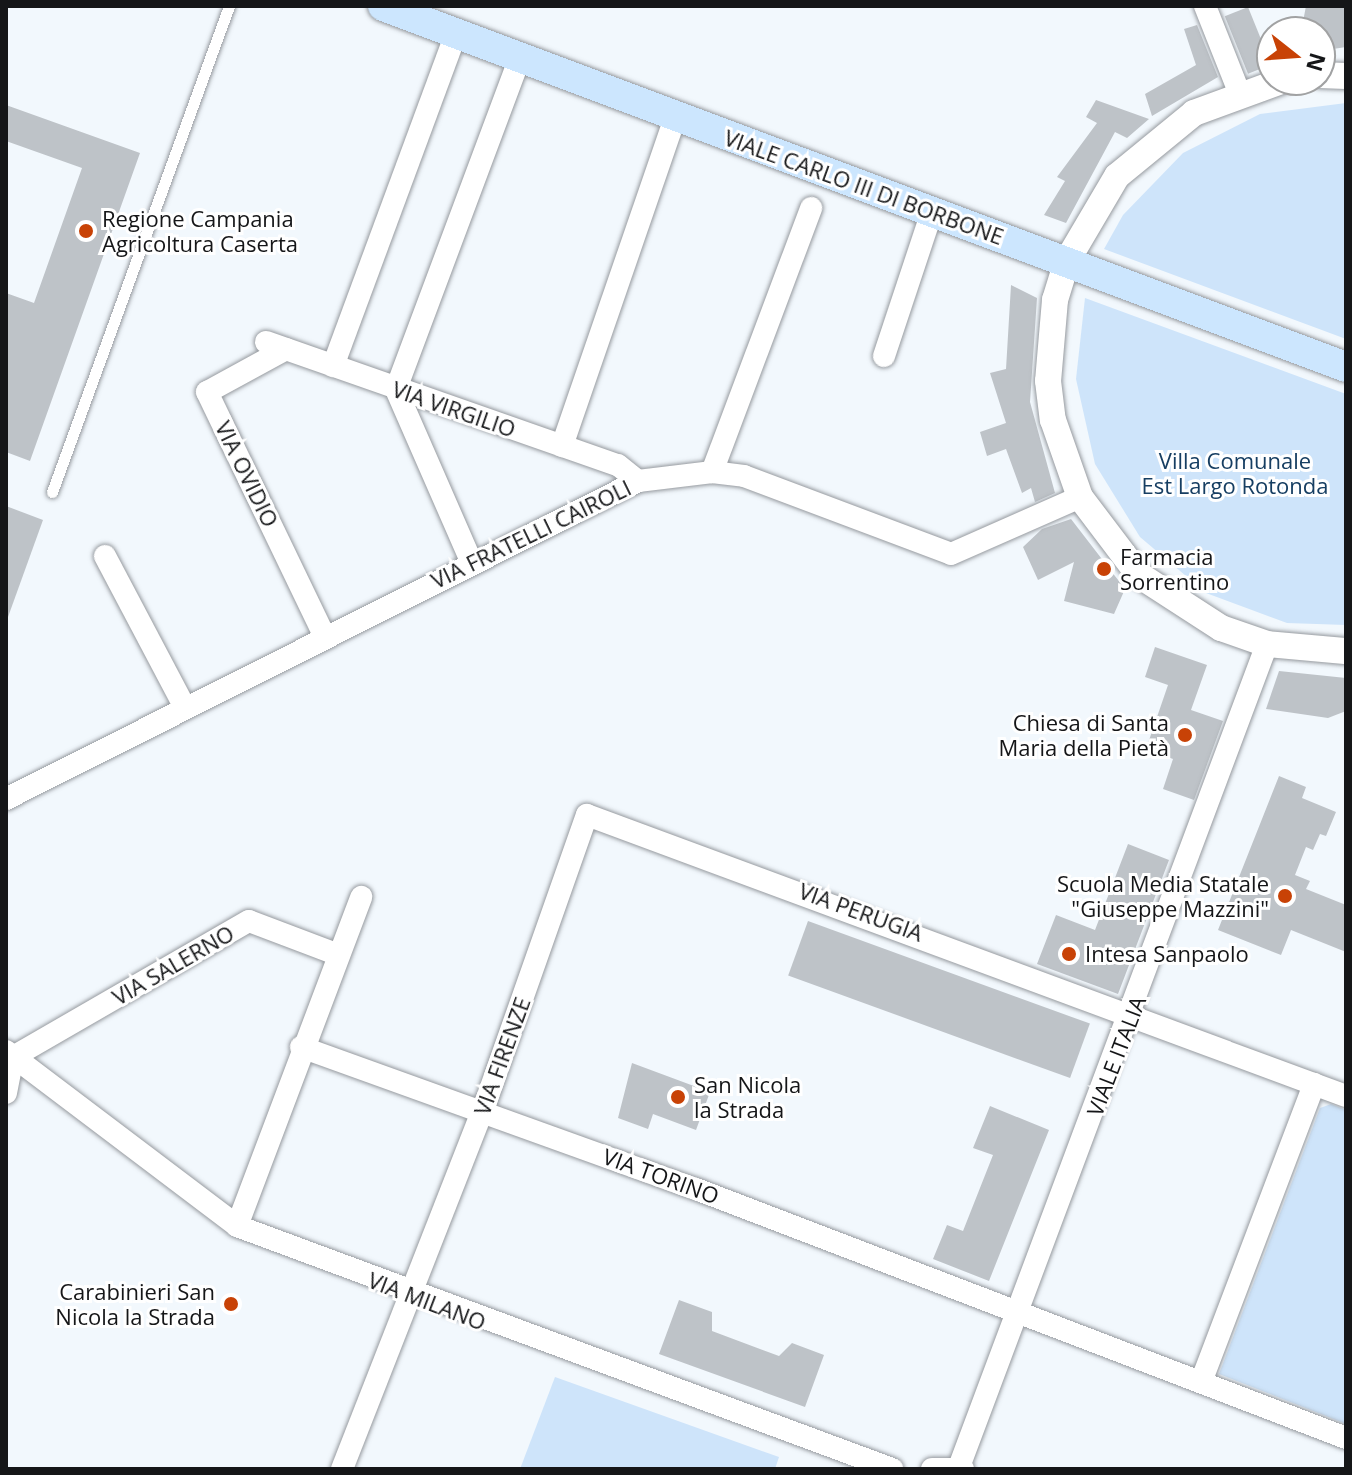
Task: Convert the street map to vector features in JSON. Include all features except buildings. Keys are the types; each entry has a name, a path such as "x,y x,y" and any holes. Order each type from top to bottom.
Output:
{"main road":[{"name":"VIALE CARLO III DI BORBONE","path":"383,6 1346,367"}],"street":[{"path":"1205,6 1239,92"},
{"path":"333,366 456,34"},
{"path":"471,561 396,389 520,58"},
{"path":"1256,87 1239,92 1153,141 1110,186 1067,261 1055,300 1048,381 1057,434 1080,497 1114,547 1177,605 1267,644 1346,651"},
{"path":"562,446 675,117"},
{"path":"712,472 811,208"},
{"path":"884,356 932,212"},
{"name":"VIA VIRGILIO","path":"276,346 618,465 638,481"},
{"name":"VIA OVIDIO","path":"276,346 207,392 325,637"},
{"name":"VIA FRATELLI CAIROLI","path":"6,799 471,561 638,481 712,472 744,476 951,554 1080,497"},
{"path":"105,556 185,708"},
{"name":"VIALE ITALIA","path":"932,1469 961,1468 1017,1311 1133,1013 1267,644"},
{"name":"VIA PERUGIA","path":"587,815 1133,1013 1346,1096"},
{"name":"VIA FIRENZE","path":"342,1469 483,1110 587,815"},
{"path":"237,1226 301,1047 361,897"},
{"name":"VIA SALERNO","path":"10,1054 249,921 339,955"},
{"name":"VIA TORINO","path":"301,1047 483,1110 1346,1438"},
{"path":"6,1093 10,1054"},
{"name":"VIA MILANO","path":"10,1054 237,1226 411,1296 892,1469"},
{"path":"1201,1382 1314,1084"}],"lane":[{"path":"52,492 229,6"}],"green space":[{"path":"1346,103 1346,339 1104,249 1123,215 1183,153 1260,114"},
{"name":"Villa Comunale Est Largo Rotonda","path":"1085,298 1346,394 1346,625 1287,623 1206,593 1140,537 1095,464 1076,379"},
{"path":"1331,1104 1346,1110 1346,1424 1219,1374 1320,1108"},
{"path":"555,1377 779,1457 775,1469 520,1469"}],"place":[{"name":"Regione Campania Agricoltura Caserta","path":"86,231"},
{"name":"Farmacia Sorrentino","path":"1104,569"},
{"name":"Chiesa di Santa Maria della Pietà","path":"1185,735"},
{"name":"Scuola Media Statale \"Giuseppe Mazzini\"","path":"1285,896"},
{"name":"Intesa Sanpaolo","path":"1069,954"},
{"name":"San Nicola la Strada","path":"678,1097"},
{"name":"Carabinieri San Nicola la Strada","path":"231,1304"}]}
